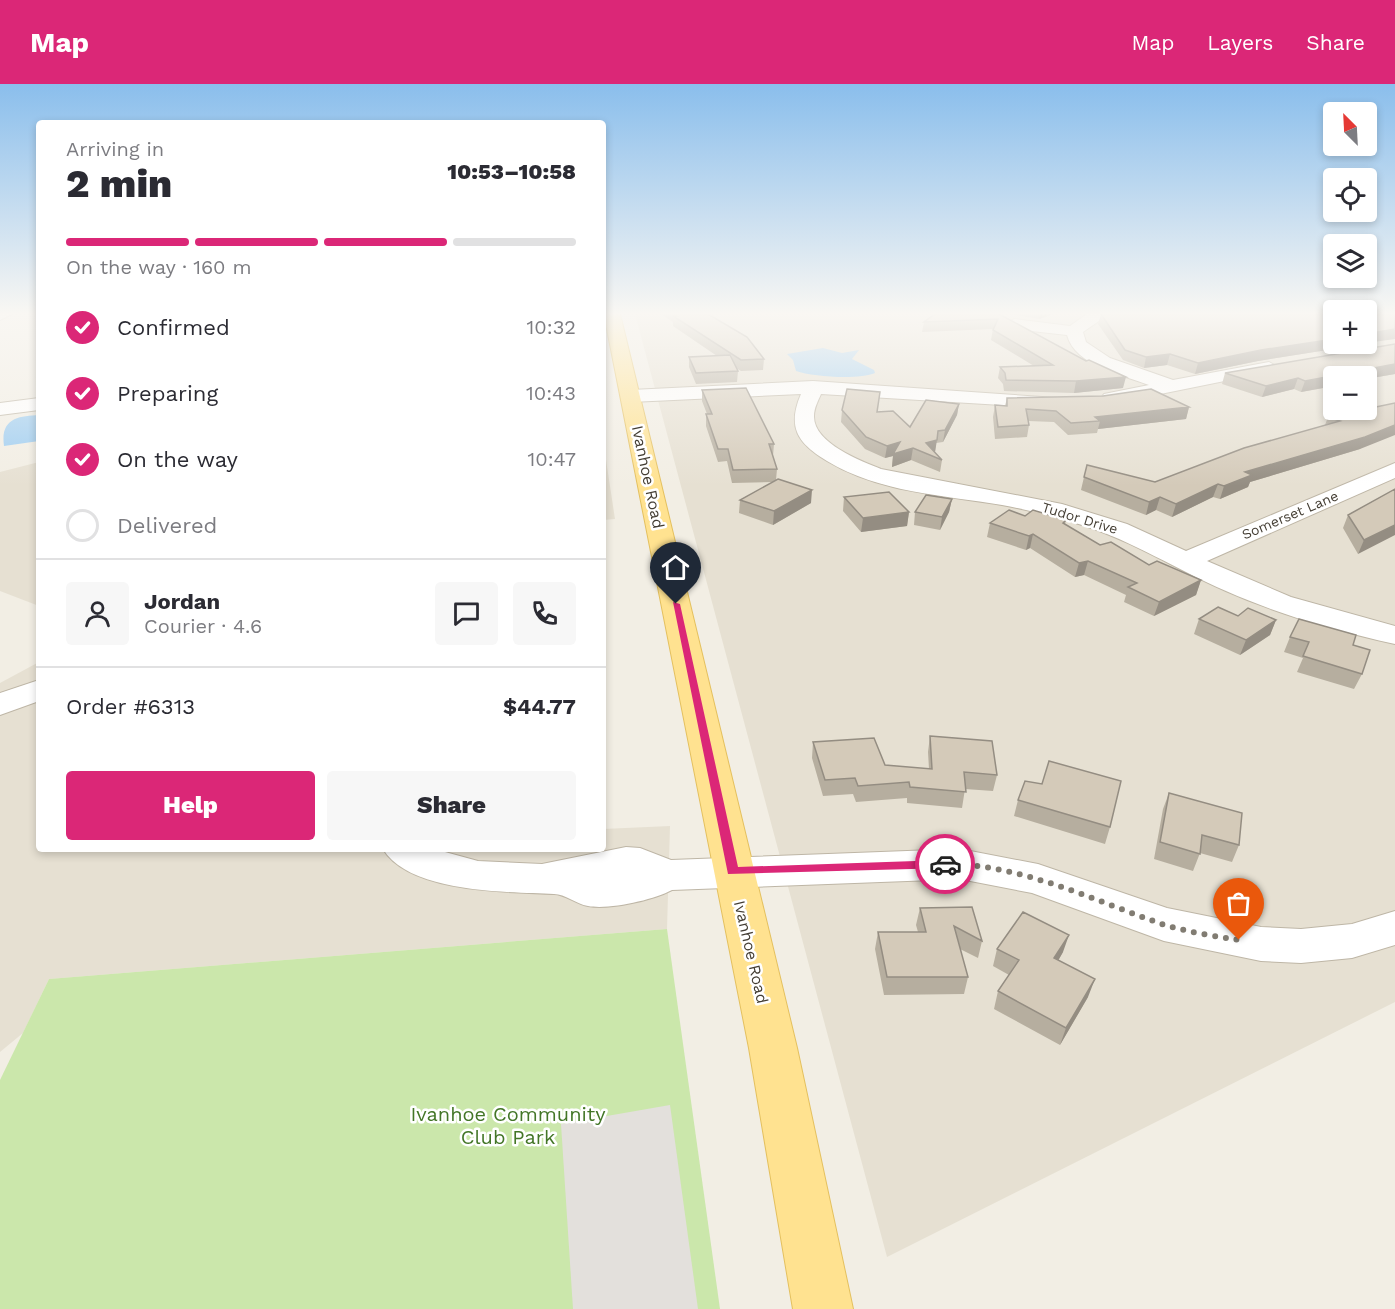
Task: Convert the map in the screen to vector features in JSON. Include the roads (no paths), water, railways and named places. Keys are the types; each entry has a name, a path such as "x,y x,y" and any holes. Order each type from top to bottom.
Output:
{"main road":[{"name":"Ivanhoe Road","path":"623,371 631,396 773,1048 824,1309"}],"street":[{"path":"1127,371 1172,386"},
{"path":"631,396 813,387 870,388 1001,401 1081,400 1249,371"},
{"name":"Tudor Drive","path":"813,387 812,396 804,409 804,426 814,440 847,463 910,484 1055,508 1130,534 1251,592 1312,614 1395,635"},
{"path":"0,409 36,404"},
{"name":"Somerset Lane","path":"1185,561 1395,470"},
{"path":"0,705 36,691"},
{"path":"407,852 412,856 445,867 495,877 560,878 590,891 644,886 665,875 960,864 991,868 1038,879 1164,924 1261,944 1301,946 1352,941 1395,928"}],"water":[{"path":"797,371 874,371 875,373 847,377"},
{"path":"36,415 36,441 4,446 5,429 8,424 12,420"}],"park label":[{"name":"Ivanhoe Community Club Park","path":"508,1126"}]}
